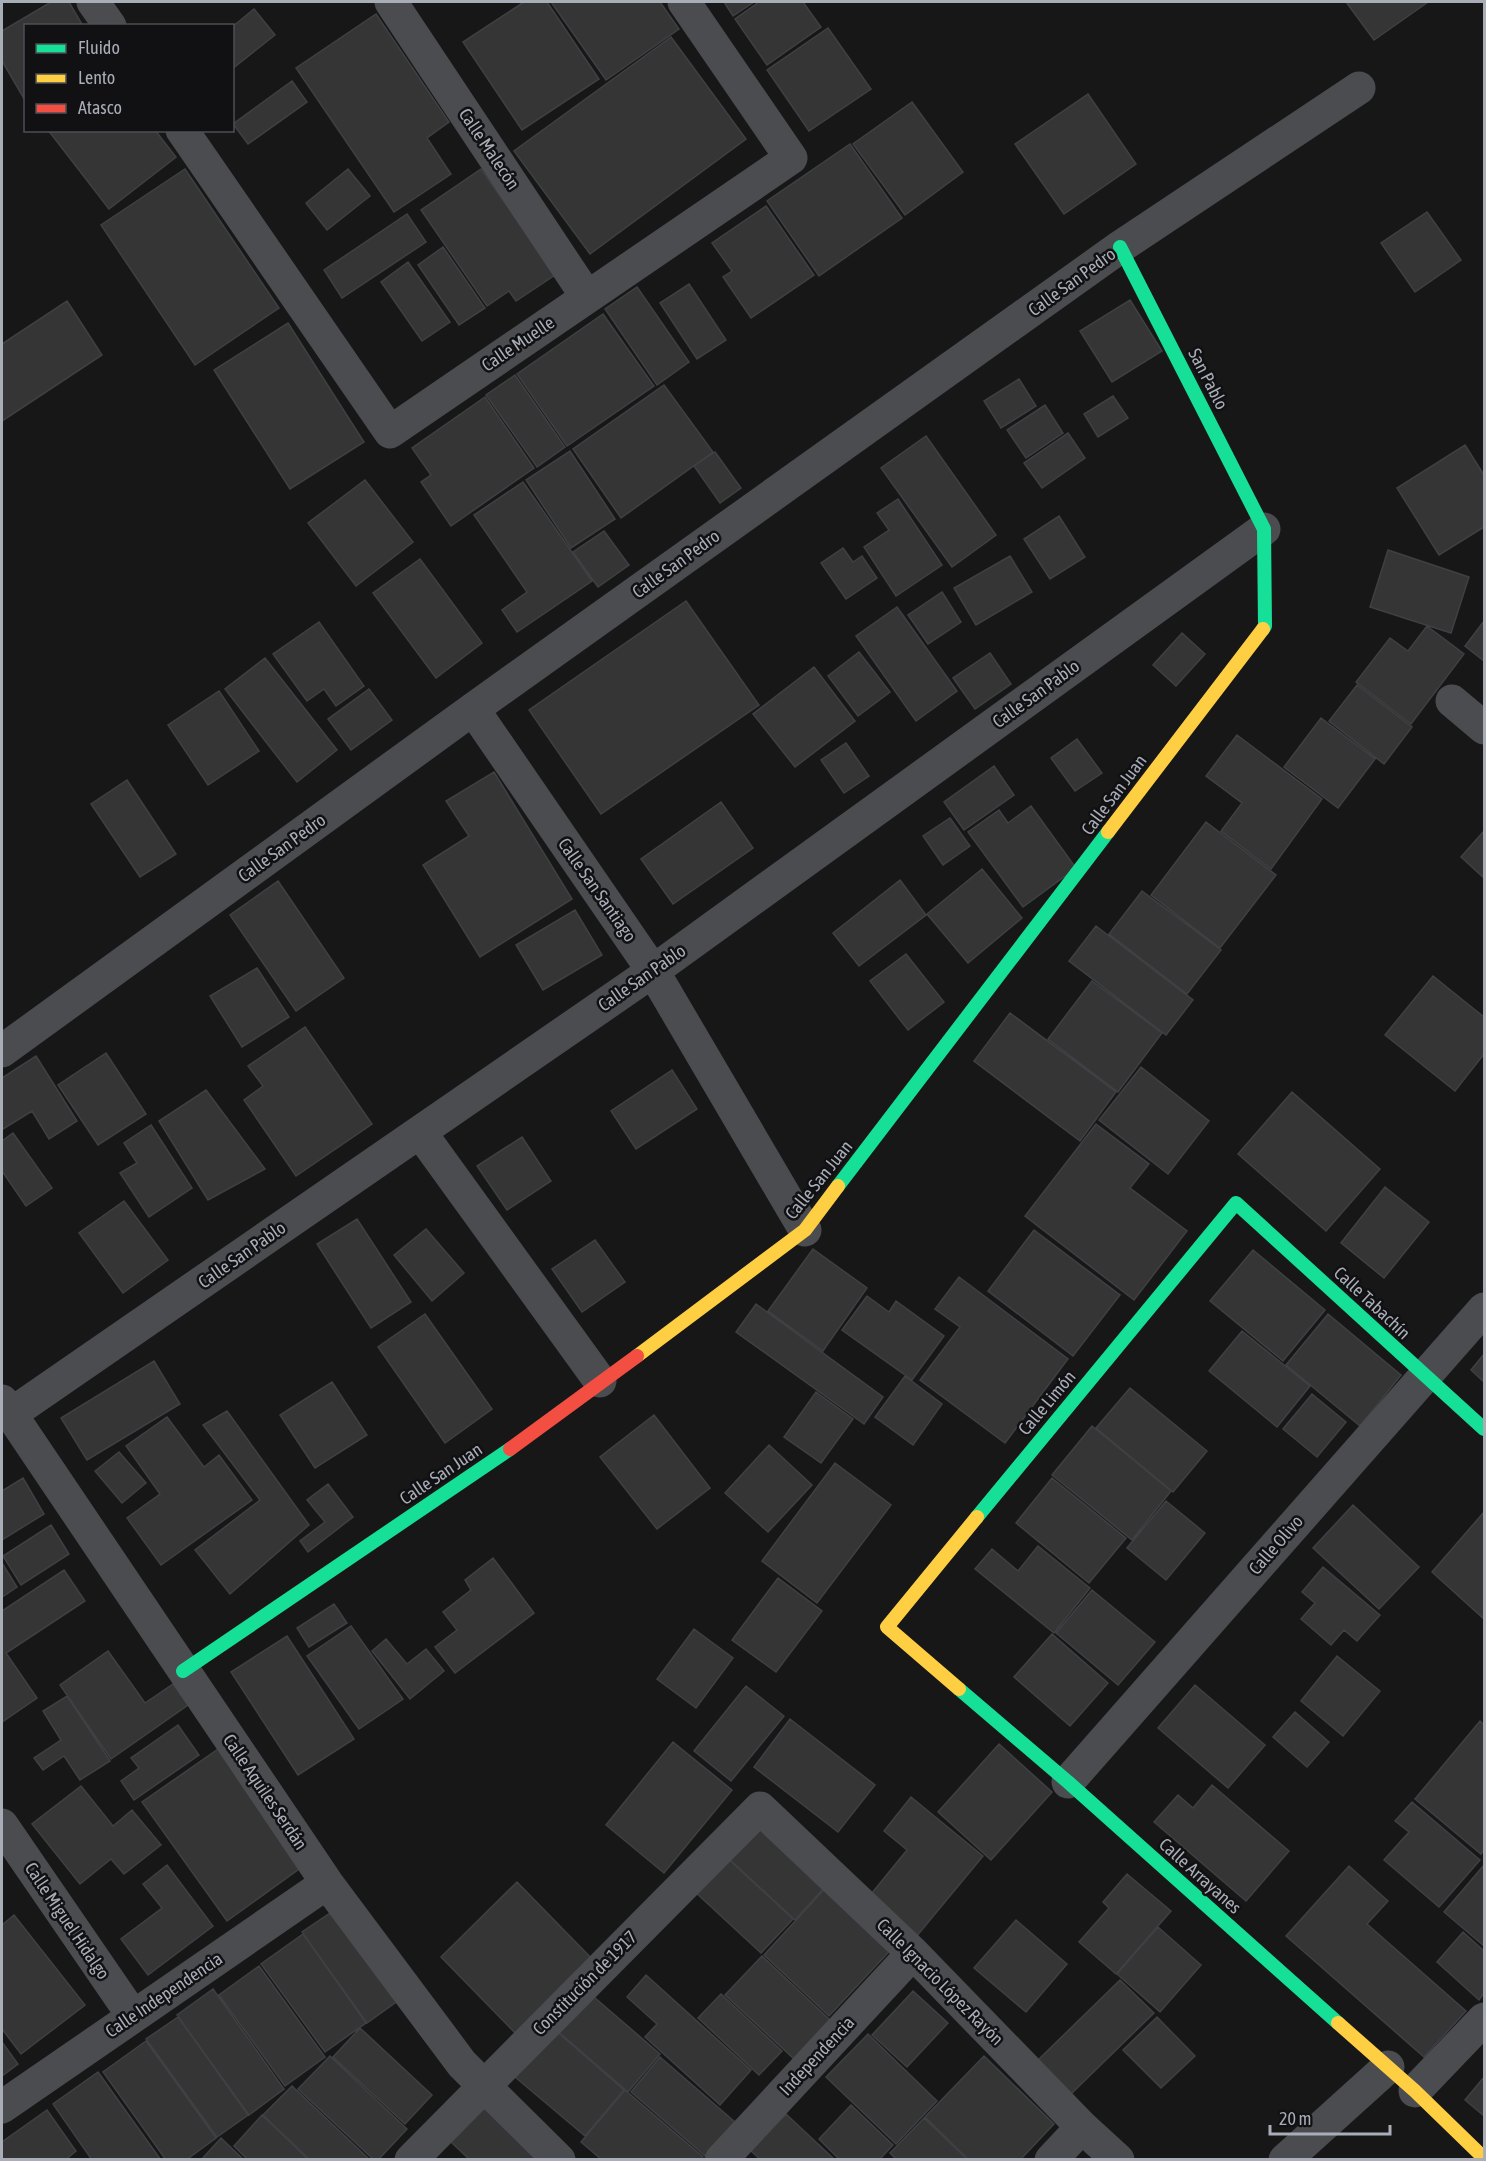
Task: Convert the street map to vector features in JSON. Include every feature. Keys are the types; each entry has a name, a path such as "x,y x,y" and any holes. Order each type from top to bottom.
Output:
{"street":[{"path":"93,2 109,24"},
{"name":"Calle Malecón","path":"391,2 587,297"},
{"name":"Calle Muelle","path":"183,132 390,432 791,158 684,2"},
{"name":"Calle San Pedro","path":"2,1051 473,709 1120,247 1359,88"},
{"name":"San Pablo","path":"1120,247 1264,529"},
{"name":"Calle San Pablo","path":"6,1408 420,1132 653,971 1264,529"},
{"name":"Calle San Juan","path":"183,1671 529,1436 805,1230 1265,626 1264,529"},
{"path":"1452,701 1485,728"},
{"name":"Calle San Santiago","path":"473,709 653,971 805,1230"},
{"path":"420,1132 600,1381"},
{"name":"Calle Tabachín","path":"1236,1203 1425,1377 1485,1429"},
{"name":"Calle Limón","path":"887,1627 1236,1203"},
{"name":"Calle Olivo","path":"1068,1782 1485,1309"},
{"name":"Calle Aquiles Serdán","path":"6,1408 327,1883 462,2064 559,2160"},
{"name":"Calle Arrayanes","path":"887,1627 1068,1782 1415,2091 1485,2158"},
{"name":"Calle Ignacio López Rayón","path":"760,1808 913,1953 1118,2160"},
{"name":"Constitución de 1917","path":"411,2160 760,1808"},
{"name":"Calle Miguel Hidalgo","path":"2,1825 133,2016"},
{"name":"Calle Independencia","path":"2,2107 327,1883"},
{"name":"Independencia","path":"722,2160 913,1953"},
{"path":"1415,2091 1485,2019"},
{"path":"1285,2160 1388,2067"},
{"path":"1051,2160 1083,2127"}],"building":[{"path":"51,2 69,2 82,24 24,24 24,99 2,61 2,31"},
{"path":"524,2 547,2 599,79 522,130 463,42"},
{"path":"551,2 660,2 679,29 606,80"},
{"path":"724,2 754,2 733,16"},
{"path":"759,2 803,2 821,27 767,65 735,19"},
{"path":"1346,2 1428,2 1374,40"},
{"path":"254,9 275,35 234,67 234,25"},
{"path":"376,14 449,122 427,138 451,174 394,212 296,68"},
{"path":"828,28 871,89 809,131 767,70"},
{"path":"671,37 746,139 590,254 514,151"},
{"path":"292,81 307,102 248,144 234,123"},
{"path":"1088,94 1136,164 1064,214 1015,144"},
{"path":"912,102 963,172 905,215 853,144"},
{"path":"50,132 157,132 176,157 109,209"},
{"path":"850,144 902,218 819,276 767,201"},
{"path":"185,169 279,308 195,365 101,225"},
{"path":"348,169 370,196 327,230 306,203"},
{"path":"481,169 555,275 516,301 509,291 487,306 421,210"},
{"path":"766,206 814,275 751,318 723,277 732,271 712,243"},
{"path":"1427,212 1461,260 1415,292 1381,243"},
{"path":"407,214 426,242 342,298 324,270"},
{"path":"443,247 485,308 459,325 418,265"},
{"path":"408,262 450,322 422,341 381,282"},
{"path":"689,284 726,340 697,359 660,303"},
{"path":"637,287 689,362 657,385 605,309"},
{"path":"1130,300 1162,351 1112,382 1080,331"},
{"path":"67,301 102,355 2,421 2,344"},
{"path":"603,314 654,386 567,446 517,374"},
{"path":"288,323 364,442 290,489 214,370"},
{"path":"515,375 565,447 537,467 486,395"},
{"path":"1019,379 1036,406 1001,428 984,401"},
{"path":"664,385 713,452 621,518 573,449"},
{"path":"1113,396 1128,418 1098,437 1084,414"},
{"path":"485,397 534,468 451,526 421,482 431,475 412,448"},
{"path":"1045,405 1063,433 1026,458 1007,430"},
{"path":"1068,433 1085,458 1042,488 1024,463"},
{"path":"926,436 996,535 952,567 881,468"},
{"path":"1465,445 1484,475 1484,527 1439,555 1397,488"},
{"path":"570,451 615,519 571,548 526,480"},
{"path":"715,452 741,488 720,503 694,466"},
{"path":"365,480 413,542 356,586 308,523"},
{"path":"523,482 592,581 517,632 502,610 527,592 474,515"},
{"path":"898,499 942,565 896,596 864,547 889,530 877,513"},
{"path":"1059,516 1085,557 1050,579 1024,539"},
{"path":"604,531 629,565 598,587 573,552"},
{"path":"843,548 853,562 862,556 877,578 846,599 821,563"},
{"path":"1388,550 1469,577 1451,633 1370,607"},
{"path":"1010,556 1032,592 976,625 954,588"},
{"path":"420,559 482,643 436,678 373,593"},
{"path":"942,592 961,622 928,644 908,615"},
{"path":"686,601 759,705 601,814 529,710"},
{"path":"897,607 957,691 916,721 856,636"},
{"path":"1484,621 1484,661 1465,646"},
{"path":"319,622 364,686 336,706 324,689 307,701 273,654"},
{"path":"1427,626 1464,654 1411,724 1356,682 1390,638 1408,651"},
{"path":"1182,633 1205,654 1176,686 1153,665"},
{"path":"859,652 890,692 858,716 828,676"},
{"path":"990,653 1011,684 975,709 953,678"},
{"path":"265,658 337,750 297,782 225,689"},
{"path":"814,667 855,721 795,767 753,714"},
{"path":"1357,685 1412,727 1384,764 1329,721"},
{"path":"369,689 392,720 351,750 328,719"},
{"path":"219,691 259,751 208,785 168,725"},
{"path":"1321,718 1375,759 1338,808 1284,767"},
{"path":"1237,735 1322,799 1271,869 1221,831 1242,803 1206,776"},
{"path":"1077,739 1102,773 1075,791 1051,758"},
{"path":"846,743 869,776 844,793 821,760"},
{"path":"994,766 1014,795 964,830 944,802"},
{"path":"494,772 572,899 480,957 423,865 469,836 446,801"},
{"path":"127,780 176,854 140,877 91,804"},
{"path":"721,802 753,848 673,904 641,859"},
{"path":"1031,806 1076,868 1023,907 968,832 999,810 1008,823"},
{"path":"950,818 970,846 943,865 923,836"},
{"path":"1206,822 1276,875 1220,948 1151,895"},
{"path":"1484,831 1484,878 1461,857"},
{"path":"982,869 1022,918 968,963 927,914"},
{"path":"900,880 926,915 859,966 833,933"},
{"path":"278,881 344,978 296,1011 230,915"},
{"path":"1142,891 1221,950 1187,994 1109,934"},
{"path":"575,910 602,955 543,990 516,945"},
{"path":"1096,926 1193,1000 1166,1035 1069,961"},
{"path":"906,954 944,1002 908,1030 870,981"},
{"path":"257,968 289,1017 242,1047 210,996"},
{"path":"1433,976 1484,1017 1484,1054 1455,1091 1385,1035"},
{"path":"1092,981 1162,1033 1118,1092 1048,1039"},
{"path":"1010,1013 1116,1092 1080,1141 974,1061"},
{"path":"305,1027 372,1124 296,1176 244,1100 263,1086 248,1066"},
{"path":"106,1053 146,1114 98,1145 58,1085"},
{"path":"36,1056 77,1121 49,1139 32,1111 3,1129 2,1126 2,1078"},
{"path":"1141,1067 1209,1121 1168,1174 1099,1120"},
{"path":"672,1070 697,1109 636,1149 611,1111"},
{"path":"206,1090 265,1169 208,1200 159,1121"},
{"path":"1292,1092 1380,1169 1326,1231 1238,1154"},
{"path":"1096,1124 1149,1164 1130,1188 1187,1231 1134,1300 1025,1216"},
{"path":"151,1125 192,1188 149,1217 120,1173 137,1163 124,1143"},
{"path":"13,1133 52,1188 26,1206 2,1171 2,1141"},
{"path":"522,1137 551,1181 507,1210 477,1166"},
{"path":"1385,1187 1429,1222 1384,1278 1341,1243"},
{"path":"124,1201 168,1260 123,1293 79,1233"},
{"path":"357,1219 411,1302 371,1328 317,1244"},
{"path":"426,1229 464,1273 432,1301 394,1255"},
{"path":"1034,1230 1120,1295 1073,1356 988,1291"},
{"path":"595,1240 625,1282 582,1312 552,1269"},
{"path":"813,1249 867,1288 823,1351 768,1311"},
{"path":"1253,1250 1325,1310 1283,1361 1210,1301"},
{"path":"959,1277 1068,1359 1005,1443 920,1380 960,1327 935,1309"},
{"path":"867,1296 889,1312 896,1301 944,1336 912,1380 842,1330"},
{"path":"756,1304 883,1397 864,1424 736,1332"},
{"path":"425,1314 492,1409 445,1443 378,1347"},
{"path":"1328,1314 1401,1375 1360,1426 1286,1365"},
{"path":"1242,1331 1310,1386 1277,1427 1209,1371"},
{"path":"1484,1354 1484,1382 1471,1370"},
{"path":"154,1361 180,1404 87,1460 61,1418"},
{"path":"905,1376 942,1404 913,1445 875,1417"},
{"path":"332,1382 367,1435 315,1468 280,1415"},
{"path":"1130,1388 1207,1451 1173,1492 1096,1428"},
{"path":"816,1392 853,1419 821,1463 784,1437"},
{"path":"1312,1394 1346,1422 1317,1457 1283,1429"},
{"path":"227,1411 309,1525 230,1594 195,1550 260,1500 203,1425"},
{"path":"654,1415 710,1488 657,1529 600,1457"},
{"path":"167,1417 204,1467 219,1455 252,1500 161,1565 127,1518 160,1494 126,1446"},
{"path":"1092,1426 1171,1491 1132,1540 1052,1475"},
{"path":"769,1445 812,1485 768,1532 725,1493"},
{"path":"119,1452 146,1483 122,1503 95,1471"},
{"path":"835,1463 891,1505 817,1603 762,1561"},
{"path":"23,1478 44,1514 2,1540 2,1491"},
{"path":"1052,1478 1126,1538 1089,1583 1016,1523"},
{"path":"328,1484 353,1517 308,1552 300,1541 325,1522 307,1500"},
{"path":"1166,1501 1205,1533 1166,1580 1127,1548"},
{"path":"1353,1505 1419,1567 1379,1609 1313,1548"},
{"path":"1484,1512 1484,1619 1432,1572"},
{"path":"51,1525 69,1554 21,1585 3,1556"},
{"path":"1038,1546 1090,1588 1054,1633 975,1569 992,1549 1018,1571"},
{"path":"493,1558 534,1613 455,1673 435,1647 457,1630 443,1612 471,1590 465,1580"},
{"path":"2,1563 17,1587 2,1597"},
{"path":"1323,1567 1380,1615 1357,1641 1344,1630 1331,1645 1301,1619 1315,1603 1302,1592"},
{"path":"64,1570 85,1601 6,1653 37,1698 2,1722 2,1611"},
{"path":"778,1578 822,1611 776,1672 732,1640"},
{"path":"1092,1590 1155,1642 1118,1685 1056,1633"},
{"path":"334,1604 347,1623 309,1647 297,1628"},
{"path":"351,1626 403,1699 359,1729 307,1656"},
{"path":"694,1629 733,1658 696,1708 657,1679"},
{"path":"1052,1634 1108,1683 1070,1726 1014,1677"},
{"path":"287,1636 354,1739 298,1775 231,1672"},
{"path":"386,1639 407,1664 426,1649 444,1671 410,1699 372,1651"},
{"path":"108,1651 145,1703 173,1684 188,1705 111,1759 60,1685"},
{"path":"1337,1656 1380,1691 1343,1736 1301,1701"},
{"path":"1195,1685 1265,1745 1228,1788 1158,1728"},
{"path":"746,1686 784,1716 731,1781 694,1751"},
{"path":"67,1696 110,1761 80,1780 64,1756 43,1770 34,1758 61,1740 43,1711"},
{"path":"1295,1712 1329,1742 1307,1767 1273,1737"},
{"path":"790,1719 875,1785 838,1832 754,1767"},
{"path":"1480,1721 1484,1725 1484,1849 1481,1854 1415,1799"},
{"path":"178,1725 199,1755 134,1800 121,1781 139,1768 131,1758"},
{"path":"673,1742 732,1790 664,1873 606,1825"},
{"path":"999,1744 1052,1792 991,1860 938,1812"},
{"path":"221,1747 306,1864 227,1921 142,1802"},
{"path":"1212,1785 1289,1851 1246,1901 1154,1822 1178,1795 1193,1808"},
{"path":"81,1786 113,1826 132,1810 161,1845 124,1874 111,1859 80,1884 32,1824"},
{"path":"911,1797 983,1856 911,1943 863,1904 907,1850 884,1831"},
{"path":"1412,1802 1480,1860 1439,1907 1384,1860 1409,1832 1395,1821"},
{"path":"763,1816 832,1879 795,1920 726,1856"},
{"path":"725,1856 793,1919 761,1953 694,1891"},
{"path":"167,1865 213,1926 148,1975 121,1939 162,1908 143,1884"},
{"path":"1484,1865 1484,1946 1444,1912"},
{"path":"1349,1866 1388,1901 1367,1924 1466,2011 1424,2057 1286,1936"},
{"path":"1127,1874 1171,1911 1116,1974 1079,1942 1109,1908 1103,1902"},
{"path":"832,1881 898,1942 829,2016 764,1955"},
{"path":"517,1882 596,1963 520,2038 441,1957"},
{"path":"342,1905 406,1995 367,2023 302,1932"},
{"path":"14,1915 85,2005 21,2054 2,2029 2,1925"},
{"path":"1016,1920 1067,1964 1026,2012 974,1968"},
{"path":"1158,1927 1201,1965 1160,2012 1117,1974"},
{"path":"1463,1932 1484,1951 1484,1993 1479,2000 1437,1962"},
{"path":"303,1934 366,2023 325,2052 261,1964"},
{"path":"762,1956 830,2020 794,2059 725,1995"},
{"path":"259,1966 325,2057 285,2086 219,1995"},
{"path":"646,1975 751,2070 720,2105 645,2037 657,2024 627,1997"},
{"path":"1120,1980 1154,2013 1070,2095 1037,2061"},
{"path":"213,1989 284,2089 249,2115 177,2015"},
{"path":"587,1991 660,2054 628,2092 554,2028"},
{"path":"913,1991 948,2023 907,2067 872,2035"},
{"path":"721,1994 782,2051 759,2075 698,2018"},
{"path":"178,2017 248,2115 217,2137 146,2039"},
{"path":"1157,2017 1195,2056 1161,2088 1123,2050"},
{"path":"360,2028 432,2095 405,2124 333,2057"},
{"path":"555,2030 624,2090 585,2136 515,2077"},
{"path":"868,2034 937,2101 896,2144 826,2077"},
{"path":"146,2041 216,2138 186,2160 166,2160 103,2072"},
{"path":"2,2042 18,2064 2,2076"},
{"path":"330,2056 407,2129 378,2160 374,2160 298,2089"},
{"path":"984,2056 1054,2124 1020,2160 969,2160 925,2117"},
{"path":"660,2057 735,2122 705,2156 631,2092"},
{"path":"98,2072 161,2160 92,2160 53,2104"},
{"path":"1484,2077 1484,2116 1465,2100"},
{"path":"292,2086 370,2160 310,2160 263,2115"},
{"path":"625,2090 703,2157 701,2160 602,2160 581,2142"},
{"path":"487,2102 550,2160 470,2160 450,2141"},
{"path":"851,2105 893,2145 879,2160 840,2160 819,2139"},
{"path":"47,2110 76,2151 65,2160 2,2160 2,2142"},
{"path":"786,2114 835,2160 761,2160 751,2151"},
{"path":"262,2115 309,2160 248,2160 234,2146"},
{"path":"924,2118 968,2160 897,2160 890,2153"},
{"path":"221,2138 244,2160 201,2160"}],"traffic: fast":[{"path":"1120,247 1264,529 1265,626 1263,629"},
{"path":"838,1186 1108,832"},
{"path":"977,1517 1236,1203 1484,1429"},
{"path":"183,1671 510,1449"},
{"path":"959,1689 1068,1782 1338,2023"}],"traffic: slow":[{"path":"1108,832 1263,629"},
{"path":"637,1356 805,1230 838,1186"},
{"path":"959,1689 887,1627 977,1517"},
{"path":"1338,2023 1415,2091 1484,2158"}],"traffic: jam":[{"path":"510,1449 637,1356"}]}
